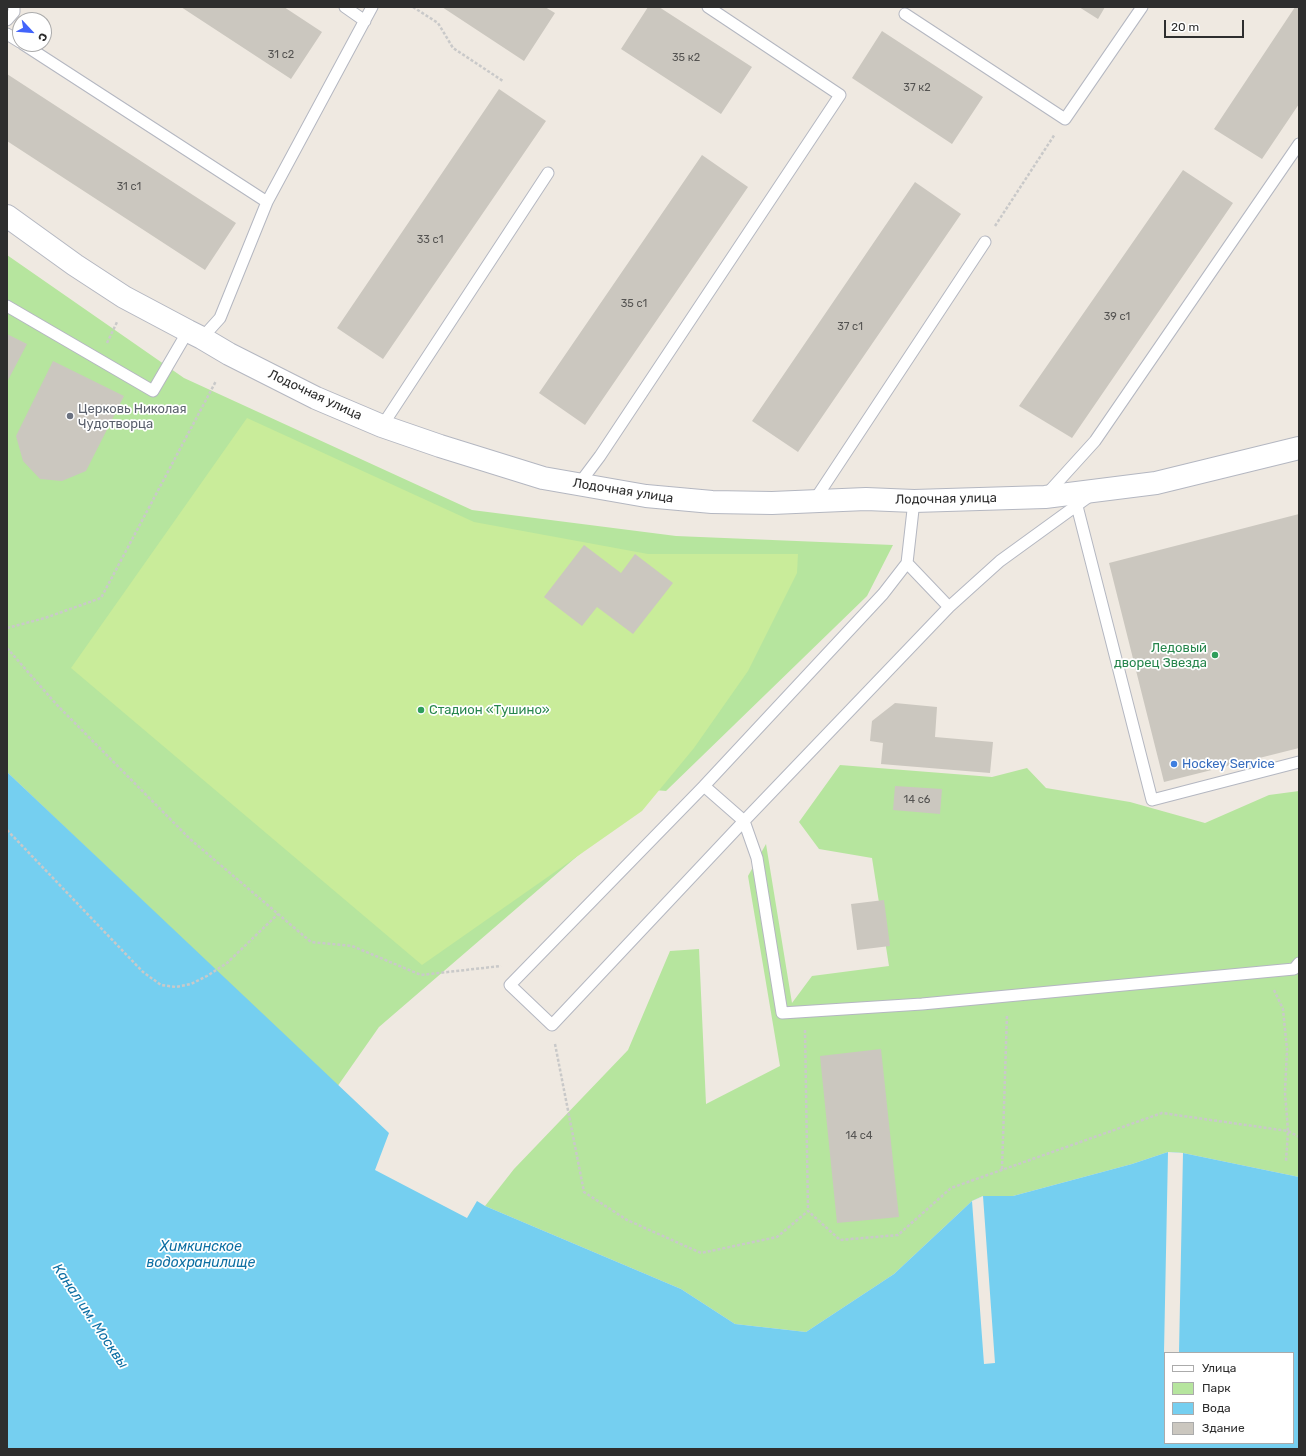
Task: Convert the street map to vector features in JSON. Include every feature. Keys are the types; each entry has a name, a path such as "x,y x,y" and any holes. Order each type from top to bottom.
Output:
{"street":[{"name":"Лодочная улица","path":"7,216 74,265 124,296 229,354 316,398 382,426 440,446 544,478 646,496 712,502 772,503 866,499 914,501 1044,497 1156,483 1299,448"}],"lane":[{"path":"7,20 14,12 14,7"},
{"path":"345,7 365,21"},
{"path":"7,306 153,391 195,335 220,318 267,202 372,7"},
{"path":"579,484 600,456 840,95 708,7"},
{"path":"905,14 1065,119 1142,7"},
{"path":"35,52 267,202"},
{"path":"1044,497 1095,440 1299,144"},
{"path":"382,426 548,174"},
{"path":"814,501 985,242"},
{"path":"914,501 907,563 883,594 704,786 510,985 552,1025 744,821 949,607 1000,561 1098,490"},
{"path":"1077,506 1152,800 1299,762"},
{"path":"907,563 949,607"},
{"path":"704,786 744,821 757,858 782,1013 922,1004 1266,971 1294,968 1299,963"}],"path":[{"path":"413,7 438,23 453,48 503,81"},
{"path":"985,242 1065,119"},
{"path":"7,628 45,618 101,598 216,381"},
{"path":"7,648 56,704 190,839 311,942 352,946 421,975 532,963"},
{"path":"7,830 143,972 161,985 176,987 191,984 207,976 226,963 278,914"},
{"path":"1266,971 1283,1009 1286,1049 1285,1092 1288,1131 1286,1161"},
{"path":"1002,1169 1007,996"},
{"path":"805,1012 808,1211 840,1240 898,1235 951,1188 1162,1112 1288,1131 1299,1137"},
{"path":"552,1025 584,1192 627,1220 701,1254 778,1237 808,1211"}],"green space":[{"path":"7,255 184,378 472,510 676,536 893,545 867,596 666,791 654,790 379,1027 337,1087 7,772"},
{"name":"Стадион «Тушино»","path":"247,418 474,522 648,554 798,554 797,573 748,671 694,748 642,811 422,965 71,668"},
{"path":"840,765 992,777 1027,768 1046,788 1130,802 1205,823 1269,795 1299,791 1299,1177 1183,1153 1168,1152 1132,1164 1013,1196 983,1196 972,1201 894,1274 806,1332 735,1324 681,1289 485,1206 514,1169 628,1050 670,951 699,949 706,1104 780,1066 748,876 766,844 792,1003 812,976 889,966 872,858 819,849 799,822"}],"water":[{"name":"Химкинское водохранилище","path":"7,772 389,1133 375,1170 467,1218 477,1201 485,1206 681,1289 735,1324 806,1332 894,1274 972,1201 983,1196 1013,1196 1132,1164 1168,1152 1183,1153 1299,1177 1299,1449 7,1449"}],"pier":[{"path":"1168,1152 1183,1153 1179,1352 1164,1352"},
{"path":"983,1196 995,1363 984,1364 972,1201"}],"building":[{"path":"181,7 284,7 322,32 291,79"},
{"path":"442,7 545,7 555,13 524,61"},
{"path":"648,7 659,7 752,67 721,114 621,49"},
{"path":"1079,7 1105,7 1098,19"},
{"path":"1295,7 1299,7 1299,104 1262,159 1214,129"},
{"path":"882,31 983,97 952,144 852,78"},
{"path":"7,74 236,223 205,270 7,141"},
{"path":"499,89 546,121 383,359 337,328"},
{"path":"702,155 748,187 585,425 539,393"},
{"path":"1183,170 1233,203 1072,438 1019,406"},
{"path":"915,182 961,214 798,452 752,421"},
{"path":"7,334 27,344 7,382"},
{"name":"Церковь Николая Чудотворца","path":"53,361 124,396 86,471 62,481 40,479 23,461 16,436"},
{"name":"Ледовый дворец Звезда","path":"1299,514 1299,748 1164,782 1109,563"},
{"path":"584,545 621,573 635,554 673,583 633,634 597,607 582,626 544,597"},
{"path":"895,703 937,707 935,737 993,742 990,773 881,764 883,743 870,741 872,721"},
{"path":"895,786 942,789 940,814 893,810"},
{"path":"884,900 890,946 857,950 851,904"},
{"path":"881,1049 899,1217 837,1223 820,1056"}],"place":[{"name":"Церковь Николая Чудотворца","path":"70,416"},
{"name":"Ледовый дворец Звезда","path":"1215,655"},
{"name":"Стадион «Тушино»","path":"421,710"},
{"name":"Hockey Service","path":"1174,764"}],"water label":[{"name":"Канал им. Москвы","path":"90,1316"}]}
